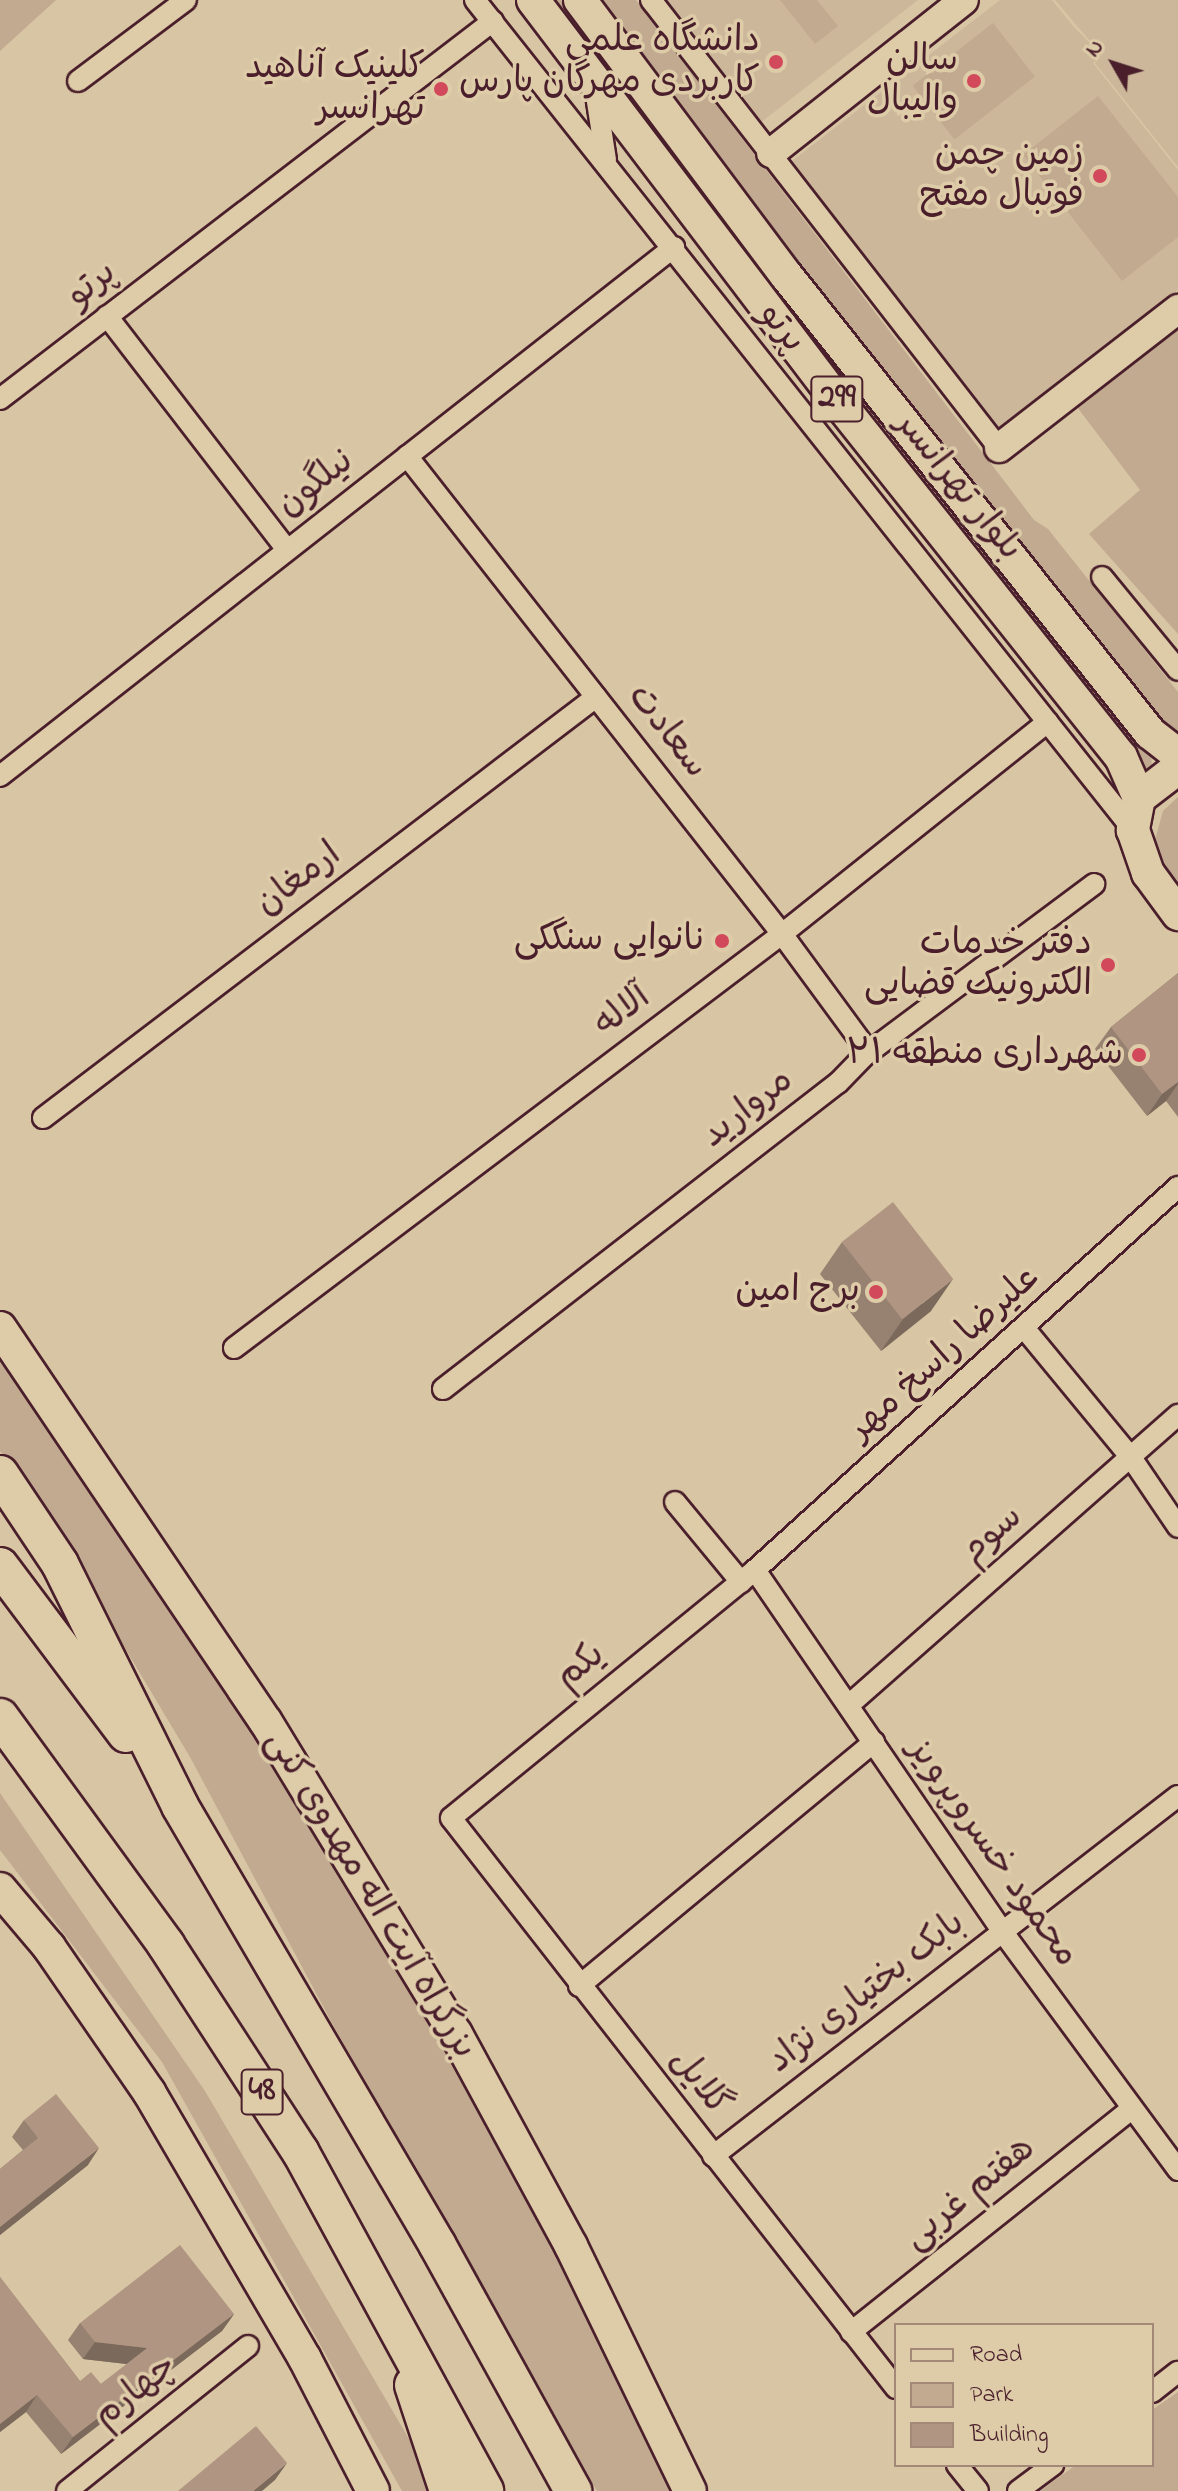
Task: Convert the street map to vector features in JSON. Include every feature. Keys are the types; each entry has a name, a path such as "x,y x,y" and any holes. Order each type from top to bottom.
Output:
{"highway":[{"path":"0,1474 60,1564 180,1806"},
{"name":"48","path":"0,1566 180,1806 438,2246 573,2491"},
{"name":"48","path":"0,1717 166,1945 292,2138 402,2333 485,2491"},
{"path":"402,2333 419,2416 448,2491"}],"main road":[{"name":"بلوار تهرانسر","path":"533,0 1121,757 1139,798"},
{"name":"بلوار تهرانسر","path":"580,0 786,275 1150,733 1178,755"},
{"path":"1178,768 1139,798 1133,830 1148,873 1178,914"},
{"name":"بزرگراه آیت اله مهدوی کنی","path":"0,1328 266,1722 456,2034 571,2246 690,2491"},
{"path":"0,1889 49,1947 149,2092 305,2359 373,2491"}],"street":[{"path":"78,81 186,0"},
{"name":"پرتو","path":"475,0 606,160 1133,830"},
{"path":"651,0 999,448 1178,309"},
{"path":"771,153 964,0"},
{"name":"پرتو","path":"0,399 493,21"},
{"path":"594,81 606,160"},
{"name":"نیلگون","path":"0,776 674,247"},
{"path":"107,316 287,550"},
{"name":"سعادت","path":"407,456 782,934 862,1043 865,1055"},
{"path":"1102,577 1178,670"},
{"name":"ارمغان","path":"43,1118 596,697"},
{"name":"آلاله","path":"234,1348 782,934 1048,722"},
{"name":"مروارید","path":"443,1389 838,1083 865,1055 1094,884"},
{"name":"علیرضا راسخ مهر","path":"748,1576 1025,1329 1178,1187"},
{"path":"1025,1329 1132,1459 1178,1527"},
{"name":"سوم","path":"849,1705 1132,1459 1178,1415"},
{"name":"محمود خسروپرویز","path":"675,1502 748,1576 849,1705 1002,1931 1177,2168"},
{"name":"یکم","path":"451,1818 748,1576"},
{"path":"579,1986 874,1742"},
{"name":"بابک بختیاری نژاد","path":"713,2156 1178,1796"},
{"name":"گلایل","path":"451,1818 579,1986 894,2386"},
{"name":"هفتم غربی","path":"851,2332 1131,2109"},
{"name":"چهارم","path":"67,2491 248,2346"},
{"path":"1154,2390 1178,2372"},
{"path":"959,2467 978,2491"},
{"path":"1018,2491 1050,2467"}],"shaded area":[{"name":"دانشگاه علمی کاربردی مهرگان پارس","path":"665,0 918,0 760,123"},
{"path":"1000,0 1052,0 1101,54 1055,0 1178,0 1178,167 1095,63 1103,54 1093,63 1178,170 1178,290 1000,431 991,427 792,161"}],"green space":[{"path":"0,0 56,0 0,51"},
{"path":"547,0 561,0 1151,754 1152,767 1143,770"},
{"path":"593,0 636,0 1034,520 1048,529 1178,692 1178,740 1162,733 1025,560"},
{"path":"780,0 817,0 838,26 815,44"},
{"name":"سالن والیبال","path":"993,23 1035,77 954,139 913,86"},
{"name":"زمین چمن فوتبال مفتح","path":"1098,96 1178,197 1178,237 1122,281 1023,155"},
{"path":"1178,328 1178,634 1089,534 1140,490 1077,407"},
{"path":"1178,797 1178,889 1154,843 1163,811"},
{"path":"0,1350 278,1770 384,1945 544,2230 675,2491 597,2491 332,2023 190,1757 48,1519 0,1451"},
{"path":"0,1793 205,2091 419,2456 432,2491 402,2491 162,2062 0,1850"},
{"path":"1178,2392 1178,2491 1040,2491 1073,2467 1154,2467 1154,2409"}],"building":[{"name":"شهرداری منطقه ۲۱","path":"1178,973 1178,1082 1162,1094 1111,1027"},
{"path":"893,1202 953,1279 902,1319 842,1242"},
{"path":"56,2094 99,2148 0,2227 0,2169 38,2138 24,2120"},
{"path":"180,2245 234,2314 73,2437 37,2395 0,2424 0,2277 80,2381 91,2372 101,2384 147,2348 95,2342 80,2323"},
{"path":"256,2426 287,2463 253,2491 178,2491"}],"place":[{"name":"دانشگاه علمی کاربردی مهرگان پارس","path":"776,62"},
{"name":"سالن والیبال","path":"974,81"},
{"name":"کلینیک آناهید تهرانسر","path":"441,89"},
{"name":"زمین چمن فوتبال مفتح","path":"1100,176"},
{"name":"نانوایی سنگکی","path":"722,941"},
{"name":"دفتر خدمات الکترونیک قضایی","path":"1108,965"},
{"name":"شهرداری منطقه ۲۱","path":"1139,1055"},
{"name":"برج امین","path":"876,1292"}]}
